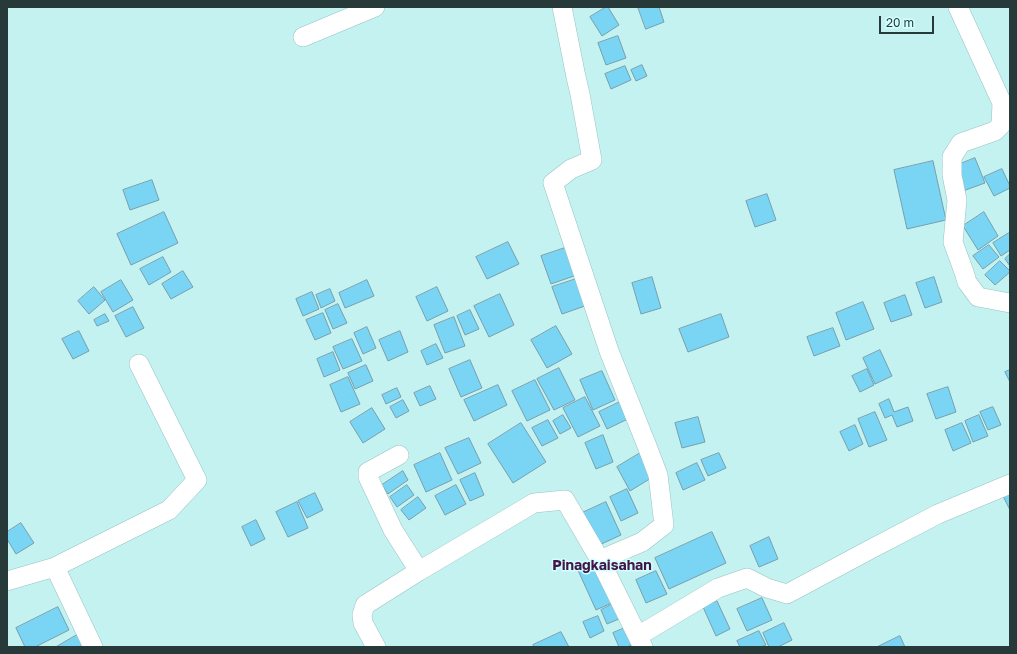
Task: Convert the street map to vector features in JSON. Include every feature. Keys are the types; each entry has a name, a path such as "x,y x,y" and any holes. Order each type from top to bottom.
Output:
{"street":[{"path":"303,37 375,7"},
{"path":"562,7 592,160 571,169 553,183 609,352 658,475 664,525 642,542 600,560"},
{"path":"958,7 1002,103 1001,125 995,131 961,143 952,157 952,175 957,200 953,242 967,282 978,297 1010,303"},
{"path":"7,581 55,567 168,510 196,480 139,364"},
{"path":"399,455 368,472 368,477 393,530 419,571"},
{"path":"376,647 364,623 362,614 365,606 419,571 534,503 565,500 600,560 640,642 718,588 747,578 767,588 787,594 938,514 1010,484"},
{"path":"55,567 93,647"}],"building":[{"path":"608,7 619,25 602,36 590,17"},
{"path":"638,7 659,7 664,22 646,29"},
{"path":"618,36 626,58 606,65 598,43"},
{"path":"642,65 647,76 636,81 631,70"},
{"path":"625,66 631,80 611,89 605,74"},
{"path":"975,158 985,183 963,191 953,167"},
{"path":"933,161 946,220 907,229 894,170"},
{"path":"1002,169 1010,188 994,196 984,177"},
{"path":"152,180 159,200 130,210 123,190"},
{"path":"767,194 776,220 755,227 746,201"},
{"path":"164,212 178,243 131,265 117,234"},
{"path":"984,212 998,236 978,250 963,226"},
{"path":"1009,233 1010,250 1001,256 993,243"},
{"path":"508,242 519,264 487,279 476,257"},
{"path":"989,245 999,257 983,269 973,256"},
{"path":"568,247 577,275 551,284 541,256"},
{"path":"1010,254 1010,266 1005,259"},
{"path":"163,257 171,272 149,285 140,269"},
{"path":"1000,261 1010,272 995,285 985,275"},
{"path":"183,271 193,287 171,299 162,284"},
{"path":"652,277 661,308 641,314 632,283"},
{"path":"934,277 942,302 925,308 916,283"},
{"path":"576,279 585,306 562,314 552,287"},
{"path":"121,280 133,300 113,312 101,292"},
{"path":"367,280 374,296 345,308 339,293"},
{"path":"94,287 105,300 89,314 78,301"},
{"path":"437,287 448,311 427,321 416,297"},
{"path":"330,289 335,301 321,308 316,295"},
{"path":"312,292 319,309 303,316 296,299"},
{"path":"500,294 514,325 489,337 474,306"},
{"path":"905,295 912,315 891,322 884,303"},
{"path":"863,302 874,329 846,340 836,313"},
{"path":"338,304 347,323 333,329 325,310"},
{"path":"133,307 144,328 126,337 115,316"},
{"path":"470,310 479,329 465,335 457,316"},
{"path":"323,313 331,333 315,340 306,320"},
{"path":"105,314 109,321 97,326 94,320"},
{"path":"721,314 729,337 688,352 679,329"},
{"path":"454,317 465,346 445,353 434,325"},
{"path":"556,326 572,354 547,368 531,340"},
{"path":"367,327 376,348 363,354 354,333"},
{"path":"833,328 840,346 814,356 807,337"},
{"path":"79,331 89,351 73,359 62,339"},
{"path":"400,331 408,352 388,361 379,340"},
{"path":"352,339 362,361 343,369 333,347"},
{"path":"436,344 443,358 427,365 421,351"},
{"path":"880,350 892,376 875,384 863,358"},
{"path":"333,352 340,370 324,377 317,359"},
{"path":"470,360 482,388 461,397 449,369"},
{"path":"366,365 373,381 355,389 348,373"},
{"path":"559,368 575,400 554,410 537,379"},
{"path":"867,369 874,385 860,392 852,376"},
{"path":"1010,370 1010,382 1005,372"},
{"path":"602,371 615,400 593,410 580,380"},
{"path":"348,377 360,404 341,412 330,385"},
{"path":"535,380 550,410 527,421 512,391"},
{"path":"498,385 507,405 474,421 464,400"},
{"path":"430,386 436,399 420,406 414,393"},
{"path":"948,387 956,412 936,419 927,394"},
{"path":"397,388 401,397 386,404 382,395"},
{"path":"585,397 600,426 578,437 563,408"},
{"path":"626,399 634,416 607,429 599,412"},
{"path":"889,399 894,412 908,407 913,421 897,427 892,415 885,418 879,404"},
{"path":"403,400 409,411 396,418 390,407"},
{"path":"993,407 1001,425 988,430 980,412"},
{"path":"372,408 385,429 363,443 350,422"},
{"path":"875,412 887,440 869,447 858,419"},
{"path":"563,415 571,428 560,434 553,421"},
{"path":"979,415 988,436 973,442 965,421"},
{"path":"698,417 705,442 682,448 675,423"},
{"path":"548,420 558,438 542,446 532,428"},
{"path":"521,423 546,462 513,483 488,444"},
{"path":"962,423 971,443 953,451 945,430"},
{"path":"855,425 863,444 849,451 840,432"},
{"path":"603,435 613,462 596,469 585,443"},
{"path":"469,438 481,463 458,474 445,448"},
{"path":"642,452 656,475 630,491 617,467"},
{"path":"440,453 452,480 426,492 414,465"},
{"path":"719,453 726,468 708,476 701,460"},
{"path":"697,463 705,480 683,490 676,473"},
{"path":"403,471 408,480 388,494 382,485"},
{"path":"475,473 484,495 470,501 460,480"},
{"path":"407,485 414,495 397,507 390,497"},
{"path":"456,485 466,504 445,515 435,496"},
{"path":"627,489 638,513 621,521 610,497"},
{"path":"1010,492 1010,510 1003,496"},
{"path":"315,493 323,510 307,518 298,501"},
{"path":"418,497 426,508 409,520 401,510"},
{"path":"297,502 308,528 288,537 276,512"},
{"path":"606,502 621,535 597,546 582,513"},
{"path":"256,520 265,539 251,546 242,527"},
{"path":"21,523 34,543 16,554 7,539 7,532"},
{"path":"712,532 726,563 669,589 655,558"},
{"path":"769,537 778,559 759,567 750,546"},
{"path":"597,559 616,601 596,610 577,568"},
{"path":"656,571 667,594 646,603 636,580"},
{"path":"762,598 772,620 747,631 737,609"},
{"path":"619,601 626,616 607,624 601,610"},
{"path":"717,601 730,629 716,636 703,607"},
{"path":"58,607 69,630 35,647 25,647 16,628"},
{"path":"598,616 604,631 590,638 583,622"},
{"path":"784,623 792,640 778,647 769,647 763,633"},
{"path":"627,627 635,643 627,647 619,647 613,633"},
{"path":"759,631 766,645 761,647 740,647 737,641"},
{"path":"561,632 569,647 534,647 533,645"},
{"path":"77,635 84,647 56,647"},
{"path":"900,636 905,647 877,647"}],"district":[{"name":"Pinagkaisahan","path":"602,566"}]}
